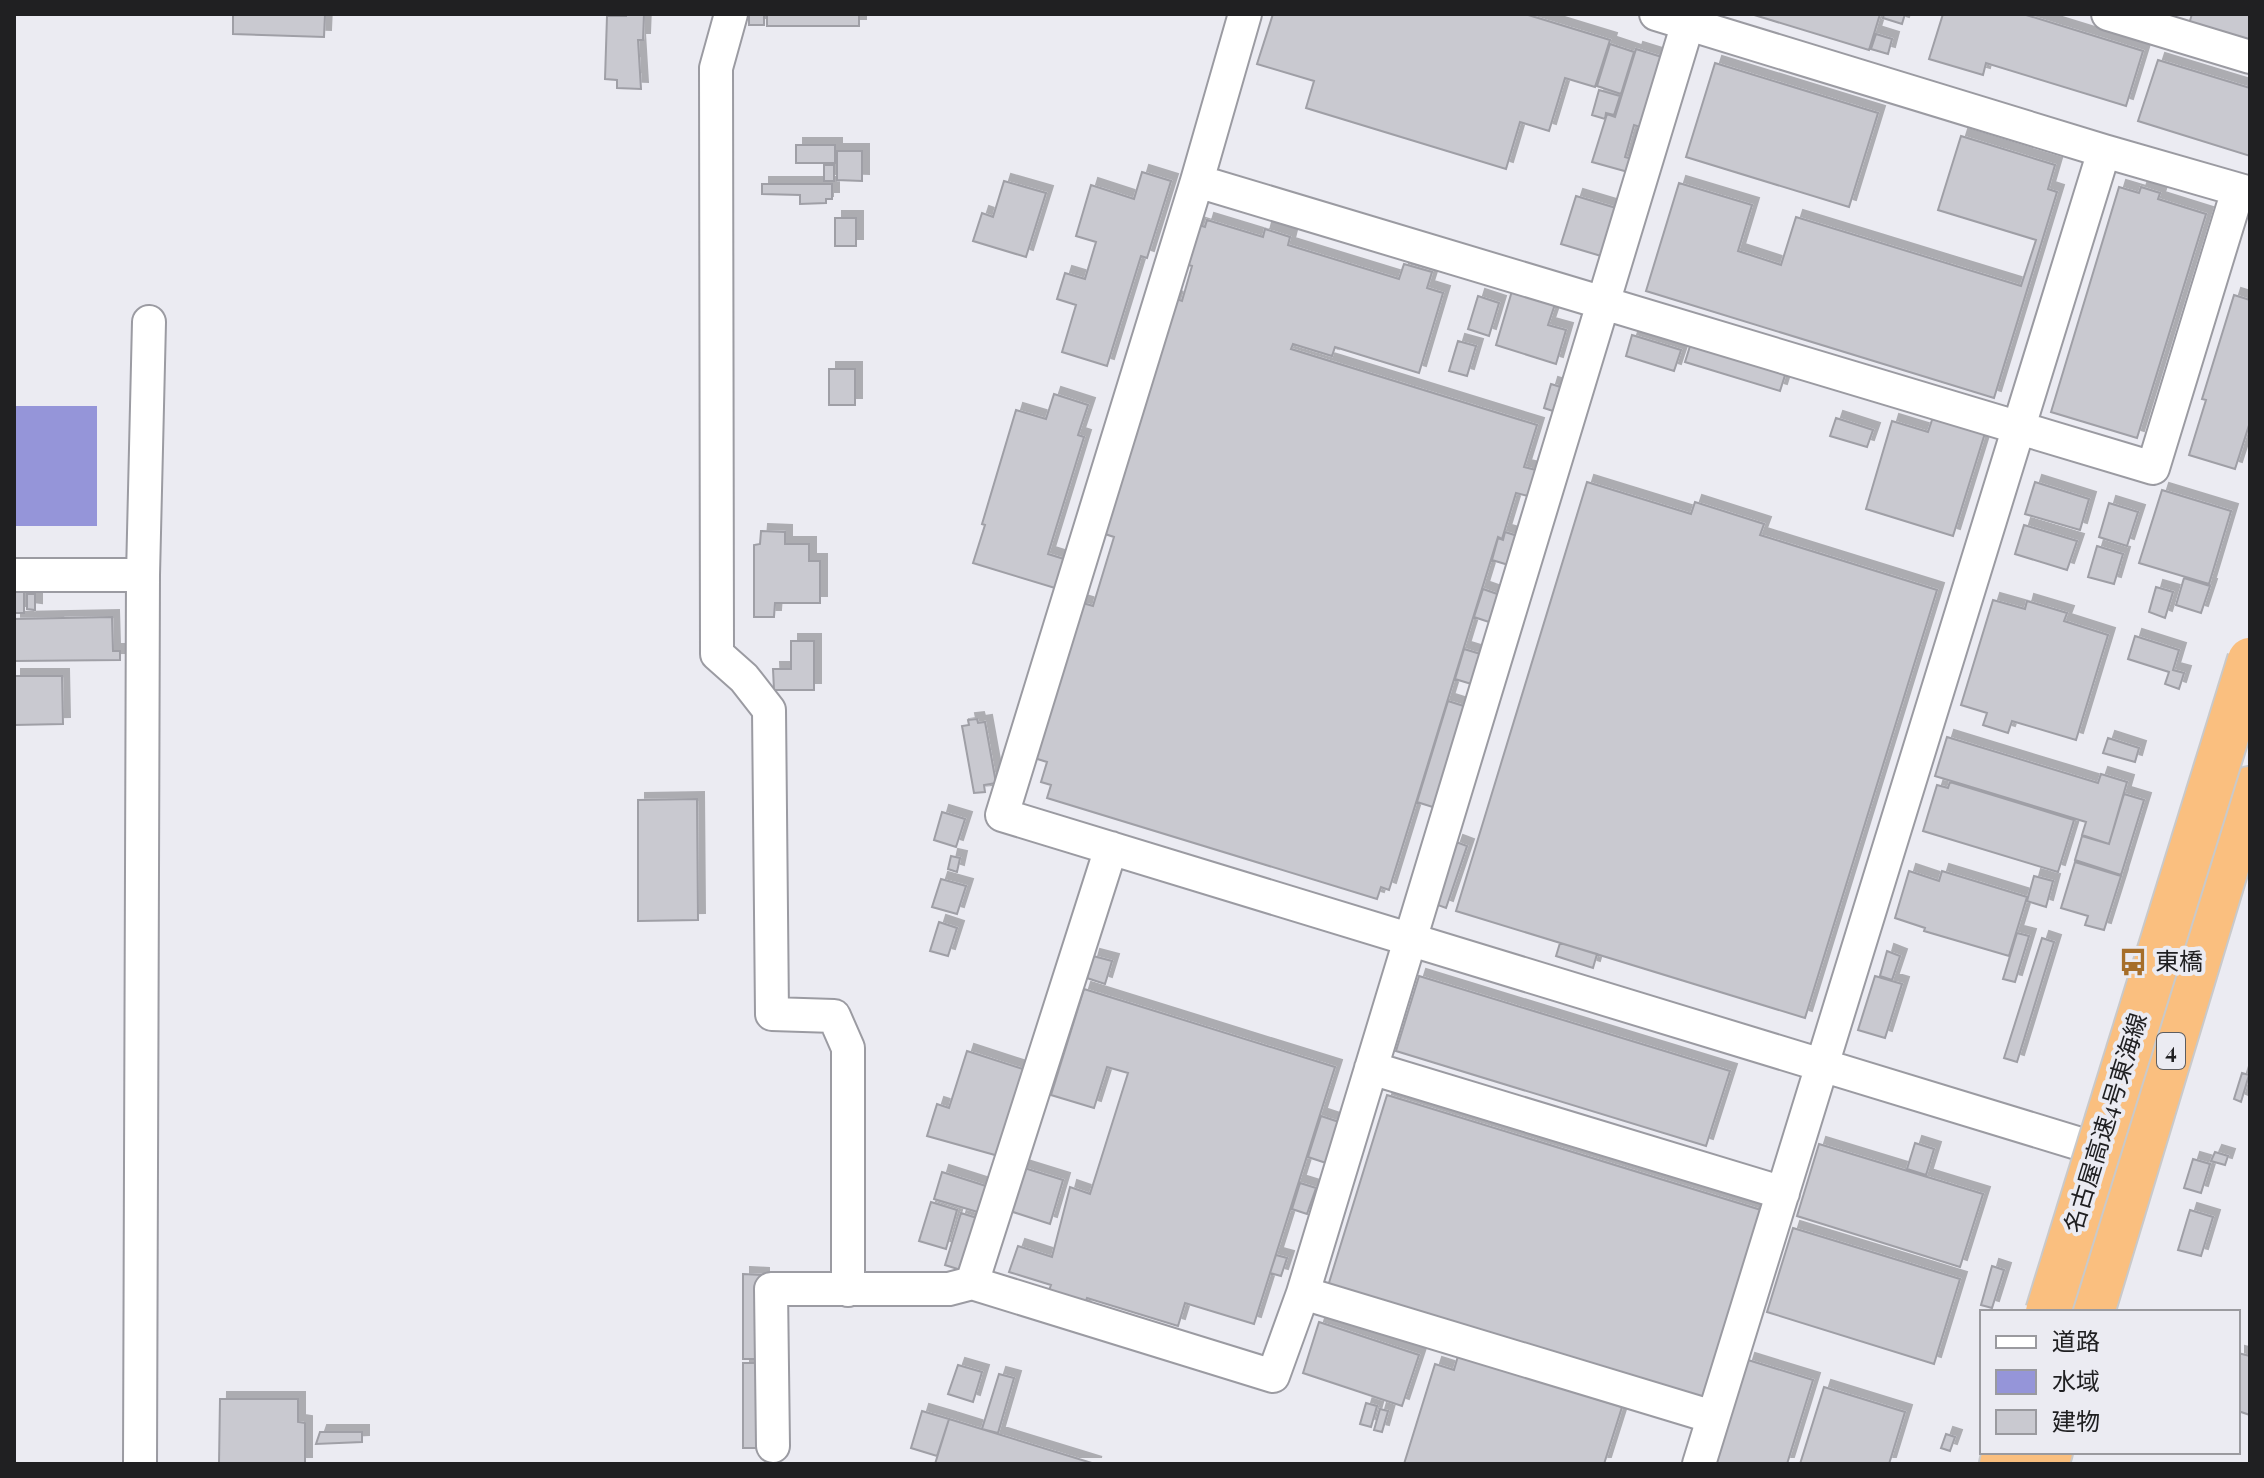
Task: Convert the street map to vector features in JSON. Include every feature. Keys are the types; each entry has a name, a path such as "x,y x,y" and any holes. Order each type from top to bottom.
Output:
{"highway":[{"name":"名古屋高速4号東海線","path":"2049,1310 2250,660"},
{"name":"名古屋高速4号東海線","path":"2093,1310 2250,789"}],"street":[{"path":"731,14 716,68 717,654 744,678 769,710 772,1014 834,1016 848,1048 848,1290"},
{"path":"1245,14 1197,181 1002,815 2113,1154"},
{"path":"1197,181 2153,468 2244,191 1656,14"},
{"path":"2108,14 2250,57"},
{"path":"773,1446 771,1289 949,1289 972,1283 1273,1376 1303,1293 1688,23"},
{"path":"1699,1464 2104,151"},
{"path":"140,1464 143,575 149,322"},
{"path":"14,575 143,575"},
{"path":"972,1283 1111,848"},
{"path":"1371,1068 1783,1193"},
{"path":"1303,1293 1713,1417"}],"water":[{"path":"14,406 97,406 97,526 14,526"}],"building":[{"path":"233,14 325,14 324,37 233,34"},
{"path":"644,14 643,40 638,40 641,89 617,88 617,80 605,79 607,16"},
{"path":"749,14 764,14 764,25 749,25"},
{"path":"767,14 859,14 859,26 767,26"},
{"path":"1273,14 1525,14 1610,40 1595,87 1565,78 1549,131 1520,122 1506,169 1306,108 1314,81 1257,64"},
{"path":"1751,14 1880,14 1869,50"},
{"path":"1884,14 1905,14 1902,24 1883,18"},
{"path":"1943,14 2023,14 2143,51 2126,106 1986,63 1983,75 1929,59"},
{"path":"2192,14 2250,14 2250,43 2189,24"},
{"path":"1876,34 1892,39 1888,54 1871,49"},
{"path":"1610,44 1634,52 1621,94 1597,86"},
{"path":"1636,49 1665,58 1643,128 1634,125 1625,157 1632,159 1628,172 1592,162 1607,114 1615,117"},
{"path":"2158,60 2250,88 2250,156 2138,121"},
{"path":"1715,63 1878,113 1849,207 1686,157"},
{"path":"1599,90 1620,96 1614,115 1606,113 1605,119 1592,115"},
{"path":"1961,136 2055,165 2048,189 2057,192 1994,398 1646,291 1679,183 1752,205 1738,251 1781,265 1796,217 2021,286 2036,240 1938,210"},
{"path":"796,145 835,145 835,163 796,163"},
{"path":"837,151 862,151 862,181 837,180"},
{"path":"824,165 834,165 834,181 824,181"},
{"path":"1142,172 1171,181 1147,258 1141,256 1107,366 1062,352 1076,305 1057,299 1065,273 1085,279 1096,242 1076,236 1091,185 1134,199"},
{"path":"1004,181 1046,193 1026,257 973,241 982,213 993,217"},
{"path":"762,184 832,184 832,199 826,199 826,203 800,204 800,195 762,194"},
{"path":"2119,187 2139,193 2141,187 2160,193 2158,199 2206,214 2137,438 2051,412"},
{"path":"1576,196 1616,208 1601,256 1561,244"},
{"path":"835,218 856,218 856,246 835,246"},
{"path":"1207,220 1263,237 1265,229 1290,237 1288,245 1399,279 1404,264 1432,272 1427,288 1443,293 1419,373 1335,347 1332,356 1293,344 1291,349 1537,425 1524,467 1536,470 1528,496 1516,493 1502,539 1498,537 1389,890 1381,887 1377,899 1047,798 1051,785 1041,782 1047,762 1031,757 1079,602 1093,606 1114,537 1093,530 1171,297 1182,301 1192,266 1181,263 1193,223 1205,227"},
{"path":"1512,291 1555,304 1548,325 1566,330 1556,364 1496,345"},
{"path":"2234,295 2250,300 2250,422 2235,469 2189,455 2206,400 2202,399"},
{"path":"1478,296 1499,303 1489,336 1468,329"},
{"path":"1632,335 1681,350 1674,371 1626,356"},
{"path":"1458,341 1476,346 1467,376 1449,371"},
{"path":"1691,343 1786,372 1780,391 1685,362"},
{"path":"829,369 855,369 855,405 829,405"},
{"path":"1551,384 1567,389 1559,413 1544,408"},
{"path":"1054,394 1088,405 1078,435 1084,437 1048,554 1064,559 1055,588 973,563 1016,410 1046,419"},
{"path":"1933,417 1985,433 1953,536 1866,509 1892,421 1928,432"},
{"path":"1836,418 1873,430 1867,447 1830,436"},
{"path":"1587,482 1691,514 1695,502 1764,524 1760,535 1937,590 1805,1018 1456,911"},
{"path":"2035,482 2089,499 2080,530 2025,514"},
{"path":"2162,490 2231,511 2209,584 2139,563"},
{"path":"2109,503 2138,512 2127,546 2099,537"},
{"path":"2024,525 2077,541 2067,570 2015,554"},
{"path":"761,531 785,532 785,544 809,544 809,561 820,561 820,603 775,603 774,617 754,617 754,545 760,544"},
{"path":"1505,532 1524,538 1515,567 1492,560 1498,538 1503,540"},
{"path":"2097,546 2123,554 2114,584 2088,577"},
{"path":"2184,578 2210,586 2201,613 2176,605"},
{"path":"2156,587 2173,592 2165,618 2149,612"},
{"path":"1483,589 1500,595 1492,623 1474,617"},
{"path":"14,592 24,592 24,613 14,613"},
{"path":"27,594 35,594 35,610 27,609"},
{"path":"1993,600 2025,609 2027,601 2067,613 2064,621 2108,635 2076,740 2012,721 2008,733 1983,725 1987,713 1961,705"},
{"path":"112,617 113,651 120,651 120,660 14,661 14,619"},
{"path":"2135,636 2179,650 2173,670 2184,673 2179,689 2165,684 2169,672 2128,659"},
{"path":"791,641 814,641 814,690 774,690 773,669 791,669"},
{"path":"1464,649 1487,656 1478,686 1455,679"},
{"path":"14,676 62,676 63,724 14,725"},
{"path":"1448,701 1473,709 1439,809 1417,802"},
{"path":"977,719 978,723 985,722 996,783 984,785 985,792 974,793 962,726 969,725 968,720"},
{"path":"1947,737 2098,783 2101,774 2127,782 2109,844 2082,835 2086,822 1935,776"},
{"path":"2108,738 2139,748 2135,762 2103,753"},
{"path":"1950,782 2074,820 2058,872 1923,831 1937,785 1948,788"},
{"path":"2124,794 2144,800 2121,875 2075,860 2082,836 2109,844"},
{"path":"697,799 698,920 638,921 638,800"},
{"path":"942,812 965,819 956,847 934,840"},
{"path":"1456,842 1467,846 1446,908 1435,904"},
{"path":"951,856 960,858 957,872 948,869"},
{"path":"2075,862 2121,876 2104,930 2085,925 2088,916 2061,908"},
{"path":"1909,871 1939,881 1942,871 2027,897 2009,956 1924,931 1925,928 1895,918"},
{"path":"2034,876 2053,881 2046,907 2027,901"},
{"path":"941,879 966,886 957,914 932,907"},
{"path":"939,922 957,928 948,956 930,951"},
{"path":"2017,933 2029,936 2015,982 2003,979"},
{"path":"2042,938 2054,942 2017,1062 2004,1058"},
{"path":"1560,943 1597,954 1593,968 1556,956"},
{"path":"1887,951 1900,956 1892,980 1880,976"},
{"path":"1093,956 1112,961 1105,984 1087,978"},
{"path":"1419,976 1730,1071 1706,1146 1396,1051"},
{"path":"1875,976 1902,984 1885,1038 1858,1030"},
{"path":"1084,989 1335,1067 1254,1324 1185,1303 1178,1326 1087,1298 1083,1309 1047,1296 1051,1285 1009,1272 1018,1246 1052,1257 1070,1187 1090,1194 1128,1073 1107,1067 1094,1108 1051,1095"},
{"path":"967,1051 1029,1071 1002,1157 927,1136 937,1104 949,1108"},
{"path":"2242,1073 2249,1075 2241,1102 2234,1099"},
{"path":"1387,1095 1761,1210 1702,1401 1328,1286"},
{"path":"1321,1116 1342,1123 1329,1164 1308,1157"},
{"path":"1915,1143 1934,1149 1926,1175 1907,1169"},
{"path":"1819,1144 1983,1194 1960,1267 1797,1216"},
{"path":"2215,1152 2228,1156 2225,1165 2211,1161"},
{"path":"2193,1159 2210,1164 2201,1193 2184,1188"},
{"path":"1021,1167 1063,1180 1050,1224 1007,1210"},
{"path":"942,1172 989,1187 981,1213 934,1199"},
{"path":"1300,1183 1316,1188 1307,1214 1292,1209"},
{"path":"931,1202 957,1210 946,1249 919,1241"},
{"path":"2190,1210 2213,1217 2201,1256 2178,1250"},
{"path":"961,1213 980,1219 964,1271 945,1265"},
{"path":"1793,1228 1960,1279 1934,1364 1767,1312"},
{"path":"1276,1255 1287,1258 1281,1276 1270,1273"},
{"path":"1992,1266 2004,1270 1992,1308 1981,1305"},
{"path":"743,1274 762,1275 762,1359 743,1359"},
{"path":"1319,1322 1419,1355 1402,1406 1303,1373"},
{"path":"2240,1354 2250,1356 2250,1415 2240,1412"},
{"path":"1458,1356 1622,1407 1604,1464 1404,1464 1435,1364 1454,1370"},
{"path":"1748,1360 1813,1380 1787,1464 1716,1464"},
{"path":"743,1363 762,1363 762,1448 743,1448"},
{"path":"958,1365 982,1372 973,1402 948,1394"},
{"path":"999,1374 1014,1378 998,1433 982,1429"},
{"path":"1824,1387 1905,1412 1889,1464 1800,1464"},
{"path":"220,1399 298,1399 298,1422 305,1423 305,1464 219,1464"},
{"path":"1366,1403 1377,1406 1371,1427 1360,1424"},
{"path":"1380,1409 1388,1411 1382,1432 1374,1430"},
{"path":"922,1411 949,1419 937,1456 911,1448"},
{"path":"949,1419 1095,1464 935,1464"},
{"path":"320,1432 362,1432 362,1442 316,1444"},
{"path":"1946,1434 1955,1437 1950,1451 1941,1448"}],"place":[{"name":"東橋","path":"2133,962"}]}
